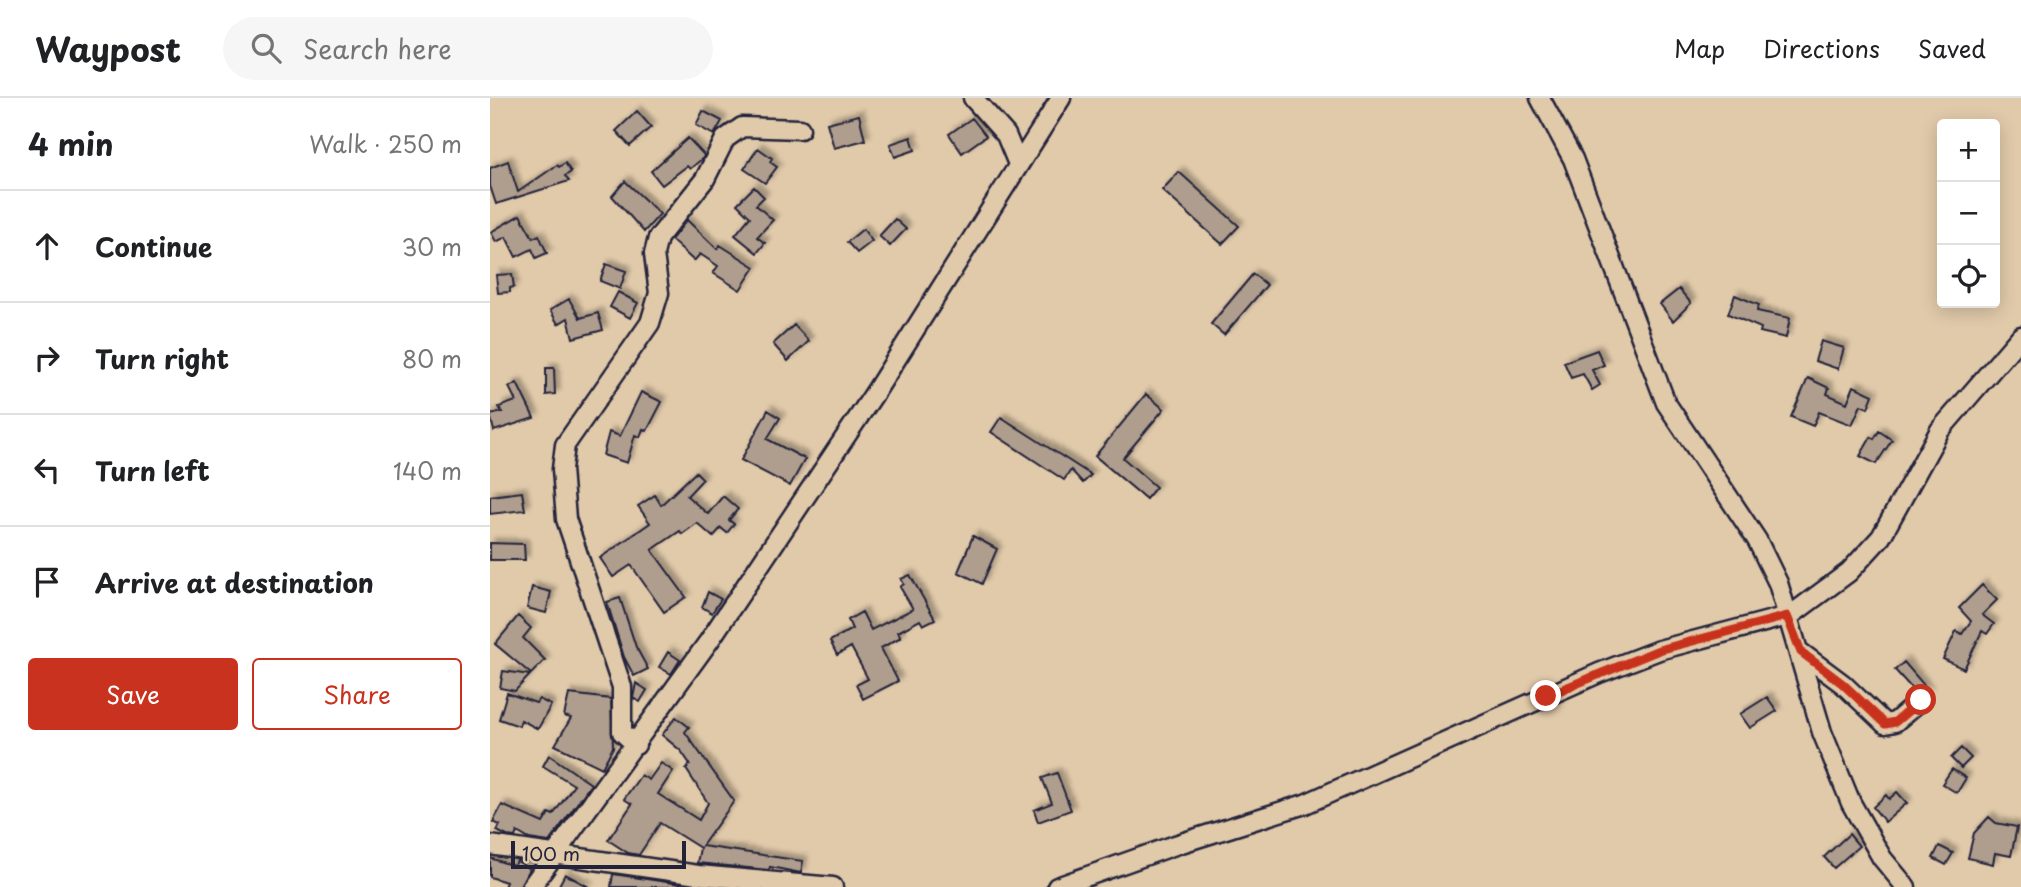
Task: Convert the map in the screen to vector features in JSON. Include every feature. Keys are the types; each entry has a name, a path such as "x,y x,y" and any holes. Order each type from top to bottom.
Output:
{"street":[{"path":"973,98 1006,135 1018,164"},
{"path":"531,887 709,641 861,414 1061,98"},
{"path":"1540,98 1573,159 1666,403 1757,540 1778,583 1801,652 1822,732 1851,803 1882,858 1906,887"},
{"path":"636,745 622,732 622,687 566,519 562,469 565,445 650,323 659,293 654,254 658,238 705,179 725,139 742,127 800,129"},
{"path":"1057,887 1174,845 1305,804 1567,687 1659,650 1787,616 1810,603 1849,572 1881,537 1940,430 2021,336"},
{"path":"1801,652 1843,684 1885,724 1895,722 1921,700"},
{"path":"490,845 698,875 833,887"}],"building":[{"path":"637,111 651,127 630,146 616,131"},
{"path":"703,111 722,121 714,135 696,125"},
{"path":"859,115 865,140 834,148 827,123"},
{"path":"972,118 986,136 962,153 949,134"},
{"path":"911,137 915,150 895,157 890,144"},
{"path":"688,138 704,155 703,158 690,169 687,166 662,185 651,171"},
{"path":"758,148 772,158 770,162 777,167 765,183 744,169"},
{"path":"508,161 518,192 557,165 559,167 565,163 571,172 565,176 569,181 496,204 490,186 490,168"},
{"path":"1179,172 1239,226 1222,244 1162,190"},
{"path":"625,181 660,214 644,232 612,196"},
{"path":"754,187 764,197 756,205 773,220 757,237 765,243 757,253 735,235 750,217 737,204"},
{"path":"520,215 533,238 539,235 547,253 536,258 532,249 516,257 506,237 496,242 491,232"},
{"path":"895,219 906,229 890,246 879,236"},
{"path":"687,220 717,249 720,245 755,267 740,290 713,273 718,266 700,254 694,261 671,240"},
{"path":"863,229 872,241 857,253 847,242"},
{"path":"606,264 626,271 620,289 600,281"},
{"path":"512,274 514,287 510,288 510,292 498,293 496,275"},
{"path":"1253,274 1267,285 1224,335 1211,324"},
{"path":"1679,289 1691,303 1673,321 1660,304"},
{"path":"618,292 638,303 630,318 610,307"},
{"path":"1735,295 1759,305 1757,311 1790,318 1786,338 1760,332 1761,328 1728,314"},
{"path":"569,299 580,318 598,313 603,330 573,338 568,318 558,324 550,310"},
{"path":"794,325 809,341 788,361 773,344"},
{"path":"1821,341 1844,348 1838,369 1815,361"},
{"path":"1597,350 1604,365 1592,370 1600,385 1592,390 1583,374 1571,378 1564,362"},
{"path":"546,368 554,368 555,394 546,395"},
{"path":"1808,378 1829,388 1827,394 1847,403 1854,386 1873,395 1868,408 1861,405 1852,425 1819,412 1813,426 1791,417"},
{"path":"517,383 534,418 494,431 490,415 502,412 499,407 516,401 509,387"},
{"path":"641,392 662,402 647,431 643,429 640,437 635,435 627,463 603,455 609,432 620,436"},
{"path":"1146,394 1164,409 1123,458 1156,487 1146,499 1095,456"},
{"path":"768,410 780,418 767,439 805,459 790,486 741,460"},
{"path":"1001,417 1091,475 1083,483 1071,470 1064,480 991,432"},
{"path":"1879,431 1892,440 1876,464 1860,456 1871,437 1874,439"},
{"path":"696,472 703,479 687,496 708,514 723,496 738,509 729,520 734,524 727,533 721,528 713,537 697,523 652,550 686,597 664,612 631,565 613,577 600,558 650,523 638,506 655,495 661,505"},
{"path":"522,492 525,510 490,514 490,496"},
{"path":"973,536 997,549 982,584 958,572"},
{"path":"490,543 524,544 525,560 490,560"},
{"path":"910,575 935,619 923,625 920,620 898,632 901,637 881,648 898,681 863,699 856,685 868,679 851,647 837,655 830,641 852,629 848,620 862,612 871,630 913,609 900,587 904,584 901,579"},
{"path":"1982,585 1997,600 1982,615 1994,624 1987,634 1982,631 1964,669 1943,659 1956,631 1962,634 1971,621 1959,608"},
{"path":"532,587 551,592 546,613 527,608"},
{"path":"708,592 721,599 712,613 702,607"},
{"path":"620,598 636,647 648,669 634,676 624,657 607,602"},
{"path":"518,616 531,628 523,638 545,660 531,674 495,644"},
{"path":"668,652 680,660 671,674 659,667"},
{"path":"1904,662 1928,691 1914,691 1895,670"},
{"path":"503,671 530,675 515,691 500,688"},
{"path":"636,683 647,690 640,702 633,698"},
{"path":"507,693 536,703 539,699 551,705 538,729 521,720 519,726 499,719"},
{"path":"569,694 611,699 613,747 602,768 555,745 571,718 564,716"},
{"path":"1767,697 1777,711 1750,728 1740,714"},
{"path":"676,717 689,727 685,732 734,801 702,846 803,861 801,873 770,867 769,870 697,863 700,848 660,823 639,855 628,853 608,840 632,804 624,799 641,775 649,780 661,763 673,771 658,794 699,820 708,803 686,769 690,764 681,751 662,735"},
{"path":"1961,748 1971,758 1961,768 1951,758"},
{"path":"549,755 591,784 549,842 529,839 517,832 515,837 497,831 500,825 493,822 502,805 543,823 549,813 553,815 574,785 543,766"},
{"path":"1952,769 1966,778 1957,793 1942,784"},
{"path":"1057,773 1071,810 1038,822 1034,810 1052,803 1042,778"},
{"path":"1897,792 1907,803 1885,822 1873,807 1886,795 1889,799"},
{"path":"1989,817 1996,823 2017,827 2011,856 1995,853 1993,864 1968,858 1974,833"},
{"path":"1849,834 1859,846 1834,868 1824,857"},
{"path":"1939,846 1953,853 1946,865 1933,858"},
{"path":"490,858 514,866 517,861 530,869 520,887 504,887 506,882 490,877"},
{"path":"565,874 589,887 558,887"},
{"path":"613,874 680,884 680,887 611,887"}],"route":[{"path":"1546,696 1659,650 1787,616 1801,652 1843,684 1885,724 1895,722 1921,700"}]}
